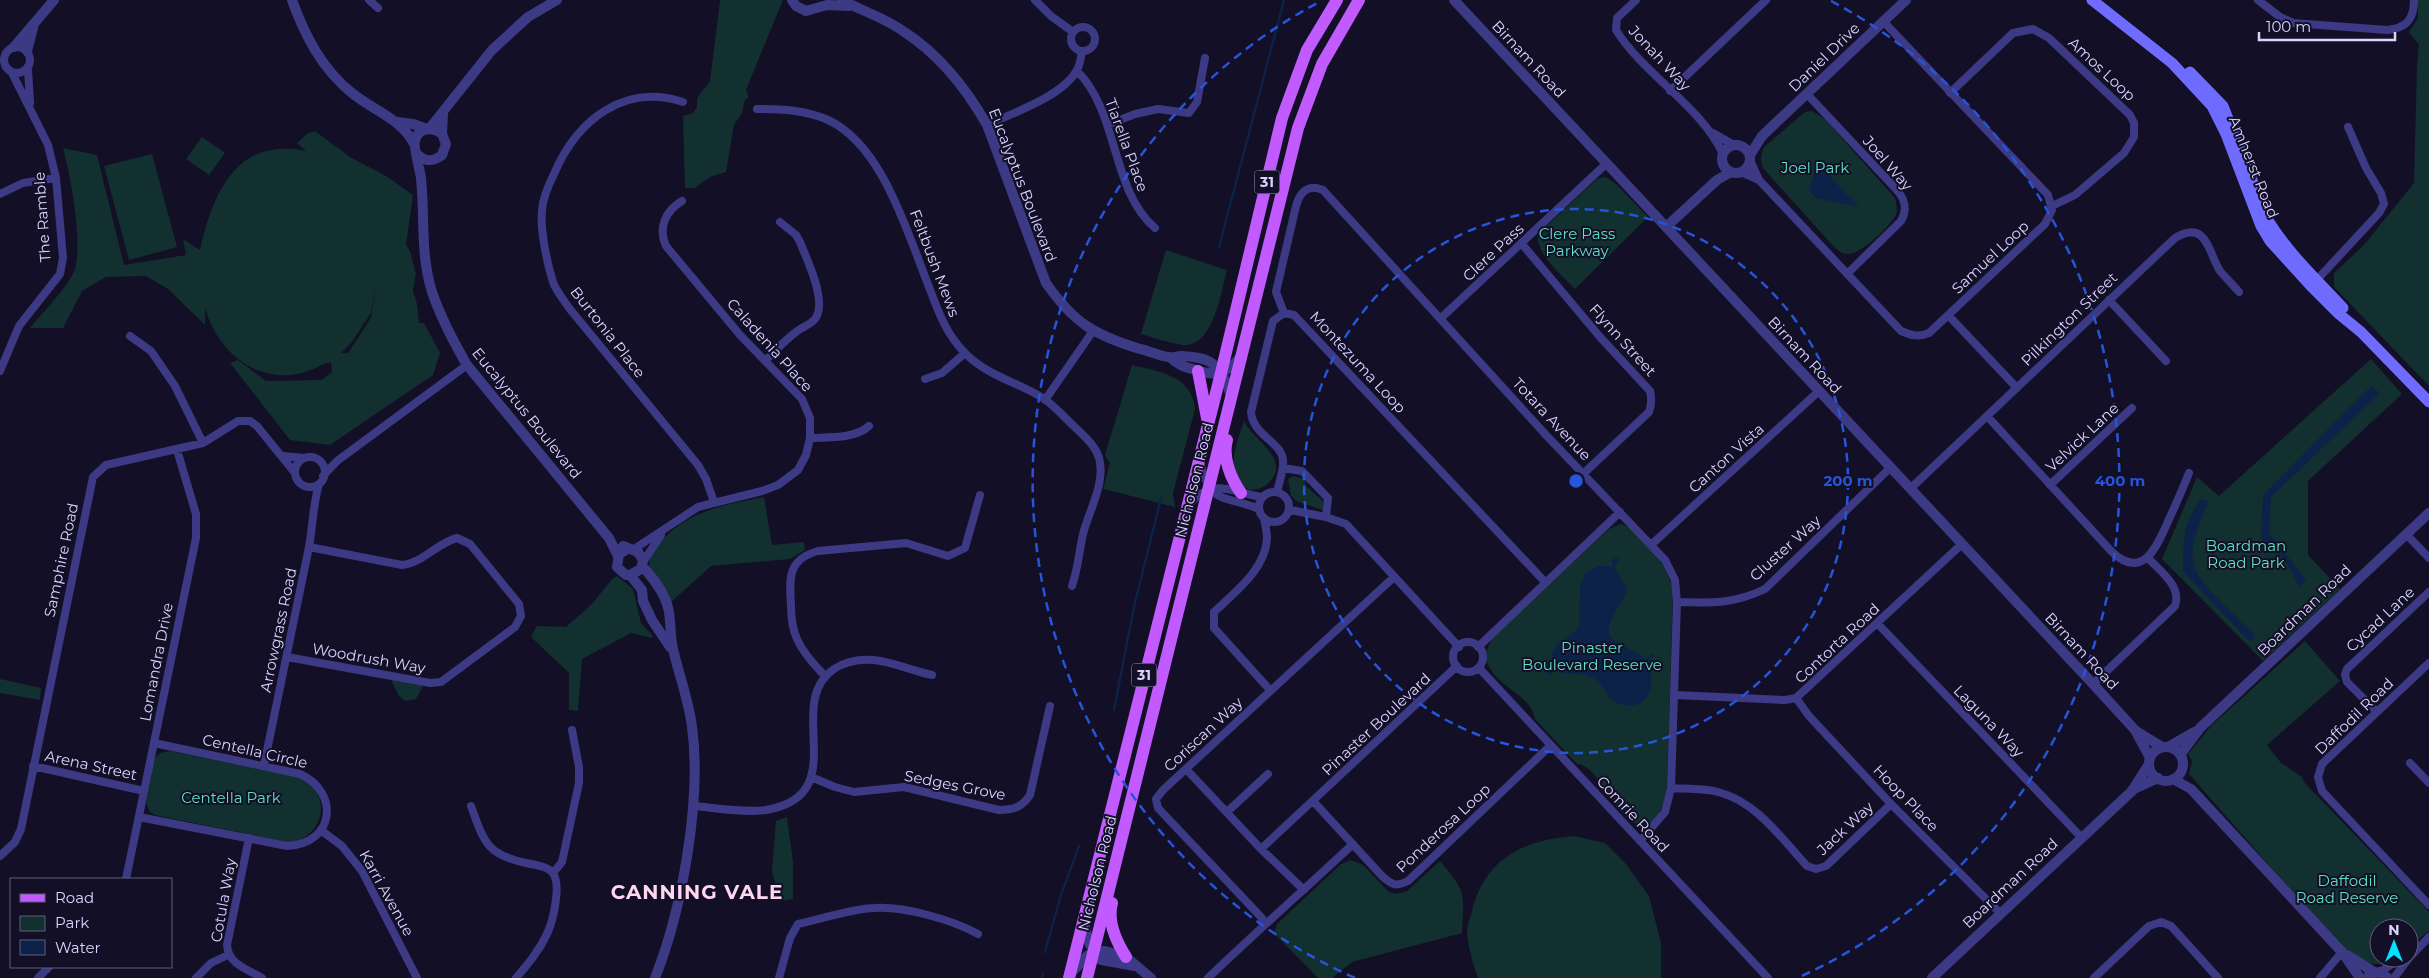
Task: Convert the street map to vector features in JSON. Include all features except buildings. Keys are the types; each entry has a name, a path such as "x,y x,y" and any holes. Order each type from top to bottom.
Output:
{"main road":[{"name":"Nicholson Road","path":"1069,978 1185,509 1221,372 1282,118 1307,50 1337,0"},
{"name":"Nicholson Road","path":"1087,978 1298,128 1322,64 1359,0"},
{"name":"Amherst Road","path":"2092,0 2172,63 2212,106 2226,134 2261,226 2290,265 2347,312 2361,332 2429,402"},
{"name":"Amherst Road","path":"2101,0 2196,77 2223,106 2267,219 2314,284"},
{"path":"1198,371 1208,423"},
{"path":"1231,404 1231,426 1226,445 1228,464 1232,478 1241,493"},
{"path":"1128,818 1129,844 1109,914 1118,944 1130,962"}],"street":[{"path":"34,21 27,51 31,62 28,69 21,74 12,73 3,67 7,52 34,21 54,0"},
{"path":"292,0 309,40 337,80 365,103 397,122 408,132 416,150 427,160 432,160 442,155 445,150 446,144 442,134 444,113"},
{"path":"369,0 378,8"},
{"path":"416,150 416,136 428,129 444,113 492,50 528,16 557,0"},
{"name":"Eucalyptus Boulevard","path":"792,0 796,6 806,11 822,3 855,8"},
{"name":"Eucalyptus Boulevard","path":"842,0 903,31 948,68 987,125 1046,283 1059,302 1074,318 1092,331 1116,341 1171,358 1181,356 1209,361 1221,372"},
{"path":"1035,0 1051,16 1073,32"},
{"path":"1328,13 1344,0"},
{"name":"Birnam Road","path":"1454,0 2093,684 2135,730 2150,761"},
{"name":"Jonah Way","path":"1636,0 1617,18 1616,30 1670,91 1711,132 1730,166"},
{"path":"1670,91 1766,0"},
{"name":"Daniel Drive","path":"1666,226 1730,166 1749,165 1750,158 1762,136 1906,0"},
{"path":"2258,0 2280,17 2293,23 2387,30 2398,29 2408,22 2414,13 2414,0"},
{"path":"1883,21 2043,190 2052,206"},
{"path":"1083,27 1090,30 1094,36 1092,47 1082,51 1073,46 1071,39 1073,32 1083,27"},
{"name":"Amos Loop","path":"1950,92 2012,33 2033,29 2049,38 2130,115 2135,130 2131,145 2075,195 2052,206"},
{"path":"7,52 21,48 27,51"},
{"path":"987,125 1050,95 1070,80 1077,70 1082,51"},
{"path":"1107,125 1134,114 1158,109 1189,113 1198,102 1205,58"},
{"name":"The Ramble","path":"28,69 30,108"},
{"name":"Tiarella Place","path":"1077,70 1089,83 1107,125 1134,205 1142,218 1154,228"},
{"name":"The Ramble","path":"0,371 19,326 60,274 63,258 56,178 48,145 12,73"},
{"name":"Joel Way","path":"1807,94 1896,189 1904,201 1905,212 1901,221 1847,274"},
{"name":"Burtonia Place","path":"683,102 668,97 627,99 595,118 577,133 562,156 542,210 546,249 554,283 569,308 698,465 706,479 714,502"},
{"name":"Feltbush Mews","path":"757,109 782,109 828,120 846,132 863,148 893,195 906,223 946,330 965,353 985,369 1045,400 1093,446 1100,462 1100,480 1083,536 1072,586"},
{"path":"397,122 413,124 442,134"},
{"path":"2314,284 2379,213 2384,204 2381,193 2366,168 2348,127"},
{"name":"Jonah Way","path":"1711,132 1737,145"},
{"name":"Daniel Drive","path":"1730,166 1726,150 1762,136"},
{"path":"1737,145 1748,150 1750,158"},
{"name":"Eucalyptus Boulevard","path":"416,150 421,180 422,227 427,273 449,335 467,364 609,538 618,556 617,567 620,571 630,575 642,590 644,602 652,620 674,652"},
{"name":"Samuel Loop","path":"1750,158 1759,180 1901,332 1910,335 1923,335 1929,332 1948,316 2045,224 2051,215 2052,206"},
{"path":"421,180 432,160"},
{"name":"Clere Pass","path":"1441,318 1606,164"},
{"name":"Samuel Loop","path":"1730,166 1759,180"},
{"path":"0,194 23,183 56,178"},
{"name":"Totara Avenue","path":"1284,313 1276,292 1298,197 1309,186 1314,186 1323,190 1583,474 1652,544 1665,560 1675,580 1677,602 1671,788 1665,812 1640,840"},
{"name":"Caladenia Place","path":"631,549 664,531 698,507 762,491 785,480 802,463 810,438 810,418 802,399 730,324 666,246 663,236 665,218 670,209 682,200"},
{"path":"765,361 790,336 811,323 819,312 820,306 818,292 800,242 796,235 780,222"},
{"name":"Pilkington Street","path":"1911,488 2175,238 2183,233 2194,232 2203,236 2221,272 2239,292"},
{"name":"Flynn Street","path":"1522,244 1600,337 1650,391 1653,402 1649,412 1583,474"},
{"path":"2109,300 2166,361"},
{"path":"1277,492 1283,468 1283,458 1278,449 1254,426 1251,412 1273,321 1284,313"},
{"name":"Montezuma Loop","path":"1284,313 1294,315 1545,582"},
{"path":"1948,316 2017,388"},
{"path":"1045,400 1092,331"},
{"path":"130,336 151,351 156,358 175,386 203,443"},
{"path":"1231,404 1228,385 1221,372 1234,365 1244,351"},
{"path":"925,379 942,373 965,353"},
{"name":"Eucalyptus Boulevard","path":"1171,358 1178,366 1207,375 1221,372"},
{"name":"Arrowgrass Road","path":"264,765 309,547 315,512 314,500 321,480 337,461 467,364"},
{"name":"Canton Vista","path":"1652,544 1819,391"},
{"name":"Velvick Lane","path":"2050,485 2132,408"},
{"path":"1987,416 2118,558 2137,562 2148,558 2156,549 2189,473"},
{"name":"Samphire Road","path":"0,856 15,842 21,829 93,477 106,465 203,443 238,421 250,421 257,426 295,473"},
{"path":"810,438 852,434 865,430 869,426"},
{"name":"Lomandra Drive","path":"126,878 196,538 196,514 177,450"},
{"path":"283,456 314,458 319,461 337,461"},
{"path":"1199,457 1209,489 1220,498 1259,509"},
{"path":"304,458 300,461 295,473 297,480 314,500"},
{"path":"304,486 314,486 321,480 324,470 319,461"},
{"path":"1283,468 1302,471 1328,498 1326,517"},
{"name":"Cluster Way","path":"1677,602 1724,603 1745,598 1765,589 1890,468"},
{"path":"1185,509 1194,499 1209,489 1222,487 1262,497 1271,492 1277,492 1288,499 1290,510 1286,517 1277,522 1267,538"},
{"path":"824,675 806,656 796,638 792,621 790,583 792,570 798,561 807,554 818,551 906,543 948,556 965,548 980,495"},
{"path":"1262,497 1259,509 1264,518 1267,538 1265,548 1254,573 1214,612 1214,628 1270,690"},
{"path":"1290,510 1326,517 1346,524 1459,647"},
{"path":"1478,647 1620,512"},
{"name":"Boardman Road","path":"2180,755 2200,728 2429,513"},
{"path":"1264,518 1277,522"},
{"name":"Caladenia Place","path":"643,564 664,531"},
{"path":"2406,534 2429,558"},
{"name":"Woodrush Way","path":"287,657 430,683 441,682 515,627 522,616 519,604 470,544 458,538 444,541 409,564 309,547"},
{"name":"Eucalyptus Boulevard","path":"609,538 642,556 643,564 656,582 666,603 674,652 692,727 694,806 671,928 655,978"},
{"name":"Contorta Road","path":"1675,695 1785,700 1796,698 1962,544"},
{"path":"618,556 631,549"},
{"path":"2093,684 2175,606 2177,594 2174,586 2148,558"},
{"path":"630,575 639,572 643,564"},
{"name":"Coriscan Way","path":"1265,923 1261,916 1158,808 1156,799 1270,690 1394,577"},
{"name":"Cycad Lane","path":"2377,712 2347,682 2345,675 2347,669 2429,592"},
{"name":"Laguna Way","path":"1877,624 2082,837"},
{"path":"1471,643 1478,647 1483,658 1479,668 1470,672 1457,666 1454,657 1459,647 1471,643"},
{"path":"694,806 765,810 788,802 799,795 811,777 816,751 812,716 814,695 824,675 840,665 855,660 875,660 932,675"},
{"name":"Daffodil Road","path":"2429,663 2322,764 2318,777 2322,791 2429,905"},
{"name":"Pinaster Boulevard","path":"1261,849 1457,666"},
{"name":"Comrie Road","path":"1479,668 1768,978"},
{"name":"Hoop Place","path":"1796,698 1809,716 1891,804 2000,913"},
{"name":"Sedges Grove","path":"811,777 835,788 854,792 904,787 999,810 1010,810 1024,803 1030,795 1050,706"},
{"name":"Boardman Road","path":"2132,791 2157,749 2165,747 2200,728"},
{"path":"553,872 562,862 579,783 579,767 572,730"},
{"name":"Birnam Road","path":"2135,730 2165,747"},
{"name":"Centella Circle","path":"154,743 300,774 316,783 321,789 326,803 325,821 322,831"},
{"name":"Ponderosa Loop","path":"1313,801 1382,876 1392,884 1400,886 1416,874 1550,746"},
{"path":"2165,747 2180,755 2191,789"},
{"path":"2150,761 2151,772 2158,778 2173,779 2191,789 2342,952 2360,978"},
{"path":"2410,764 2429,783"},
{"name":"Arena Street","path":"33,766 144,791"},
{"path":"2173,779 2182,766"},
{"path":"1186,769 1261,849 1304,890"},
{"path":"1227,812 1268,774"},
{"name":"Boardman Road","path":"1932,978 2132,791 2158,778"},
{"name":"Jack Way","path":"1671,788 1716,791 1735,797 1753,809 1808,866 1816,869 1826,866 1891,804"},
{"path":"471,806 493,850 507,859 540,866 553,872 557,881 557,890 548,932 532,960 516,978"},
{"path":"139,817 288,846 296,846 313,840 322,831"},
{"name":"Karri Avenue","path":"322,831 342,846 362,871 417,978"},
{"name":"Cotula Way","path":"249,838 227,945 228,954 234,962 262,978"},
{"path":"1208,978 1265,923 1283,910 1353,844"},
{"path":"780,978 790,938 798,924 874,908 897,909 964,926 978,934"},
{"path":"1083,920 1093,952 1101,960 1130,962 1151,978"},
{"path":"2094,978 2149,926 2161,922 2171,926 2218,978"},
{"path":"2419,945 2429,937"},
{"path":"1069,978 1075,967 1093,952"},
{"path":"2342,952 2381,974"},
{"path":"2320,978 2342,952"},
{"path":"196,978 211,963 228,954"},
{"path":"38,978 48,968"},
{"path":"2364,978 2381,974"}],"green space":[{"path":"720,0 783,0 746,90 749,97 745,100 742,113 734,125 726,172 710,177 695,188 685,188 683,116 693,113 697,107 697,98 710,81"},
{"path":"2417,0 2429,0 2429,386 2334,287 2334,273 2364,245 2414,183 2419,45 2409,32 2418,18"},
{"name":"Joel Park","path":"1812,111 1825,119 1895,198 1897,210 1893,219 1867,245 1853,253 1844,253 1834,247 1762,165 1761,157 1764,147 1805,112"},
{"path":"315,131 350,157 386,176 413,195 406,245 410,251 416,274 413,291 417,304 419,323 424,323 440,353 433,375 330,445 290,440 230,363 238,360 266,381 322,380 332,372 331,362 298,374 281,375 266,373 252,367 239,359 218,337 205,308 205,325 168,289 146,276 106,277 82,291 63,328 30,328 64,288 73,274 76,263 77,231 75,212 63,148 97,155 124,265 186,255 183,239 200,250 216,199 236,169 249,159 264,152 286,149 306,151 297,143 307,134","holes":["376,288 371,318 348,353 341,353 352,342 371,313"]},
{"path":"202,137 225,153 209,175 186,159"},
{"path":"152,154 177,247 129,260 104,166"},
{"name":"Clere Pass Parkway","path":"1606,177 1616,184 1648,217 1575,289 1550,264 1538,242 1538,234 1597,179"},
{"path":"1166,250 1227,270 1219,304 1209,328 1194,343 1183,345 1141,334"},
{"name":"Boardman Road Park","path":"2371,359 2402,394 2308,481 2308,555 2340,589 2263,661 2162,559 2197,477 2219,496"},
{"path":"1132,365 1172,377 1188,389 1193,398 1195,409 1173,493 1175,507 1103,489 1110,463 1105,455"},
{"path":"1244,421 1248,428 1268,449 1276,464 1276,472 1269,483 1262,488 1250,490 1241,484 1236,477 1234,468 1235,449"},
{"path":"1294,476 1304,479 1307,487 1323,501 1323,510 1298,502 1291,496 1288,479"},
{"path":"764,497 772,545 804,542 805,550 790,559 711,566 671,602 656,583 650,570 651,556 658,545 680,524 706,511"},
{"name":"Pinaster Boulevard Reserve","path":"1621,524 1638,534 1654,551 1671,581 1673,590 1667,785 1662,806 1657,816 1650,823 1640,825 1630,820 1621,811 1595,776 1586,767 1577,764 1535,719 1532,710 1526,702 1495,675 1485,655 1491,640 1501,629 1609,529"},
{"path":"617,576 633,589 641,623 653,636 651,638 631,633 582,659 578,711 569,710 569,673 531,637 537,626 566,627 592,604 612,579"},
{"name":"Daffodil Road Reserve","path":"2305,641 2340,681 2267,745 2281,763 2301,776 2305,783 2429,912 2429,931 2419,939 2419,918 2369,918 2369,963 2352,955 2339,944 2189,774 2192,761 2188,754 2211,726"},
{"path":"0,679 41,688 40,700 0,693"},
{"path":"391,680 423,686 416,699 405,701 399,696"},
{"name":"Centella Park","path":"170,751 302,778 312,786 321,806 320,817 316,826 308,835 298,840 286,842 155,815 150,812 146,803 154,759 160,753"},
{"path":"787,817 793,862 793,899 780,901 772,871 776,821"},
{"path":"1574,836 1605,843 1626,864 1649,896 1661,943 1661,978 1478,978 1469,947 1467,929 1478,893 1486,877 1509,855 1523,848 1556,838"},
{"path":"1351,860 1363,865 1388,891 1395,894 1407,891 1440,861 1455,880 1462,894 1462,933 1352,962 1332,978 1318,978 1274,933 1277,924 1341,864"}],"water":[{"path":"1817,163 1859,207 1816,198 1809,191"},
{"path":"2371,386 2380,393 2271,497 2269,533 2306,580 2300,587 2284,559 2261,538 2263,495"},
{"path":"2201,499 2208,501 2193,546 2195,570 2209,589 2253,633 2255,638 2252,641 2247,639 2183,571 2184,542 2187,526"},
{"path":"1616,557 1619,560 1614,567 1627,588 1623,600 1613,616 1609,634 1616,642 1646,660 1651,653 1655,656 1647,662 1652,678 1649,694 1638,704 1631,706 1615,701 1596,680 1586,675 1568,674 1555,669 1550,675 1546,672 1547,669 1554,667 1552,658 1555,647 1575,632 1579,626 1580,587 1586,572 1598,566 1613,566 1612,560"}],"waterway":[{"path":"1219,247 1284,0"},
{"path":"1114,710 1134,607 1161,498"},
{"path":"1045,952 1061,895 1079,846"},
{"path":"1042,978 1043,973"}],"district":[{"name":"CANNING VALE","path":"697,892"}]}
